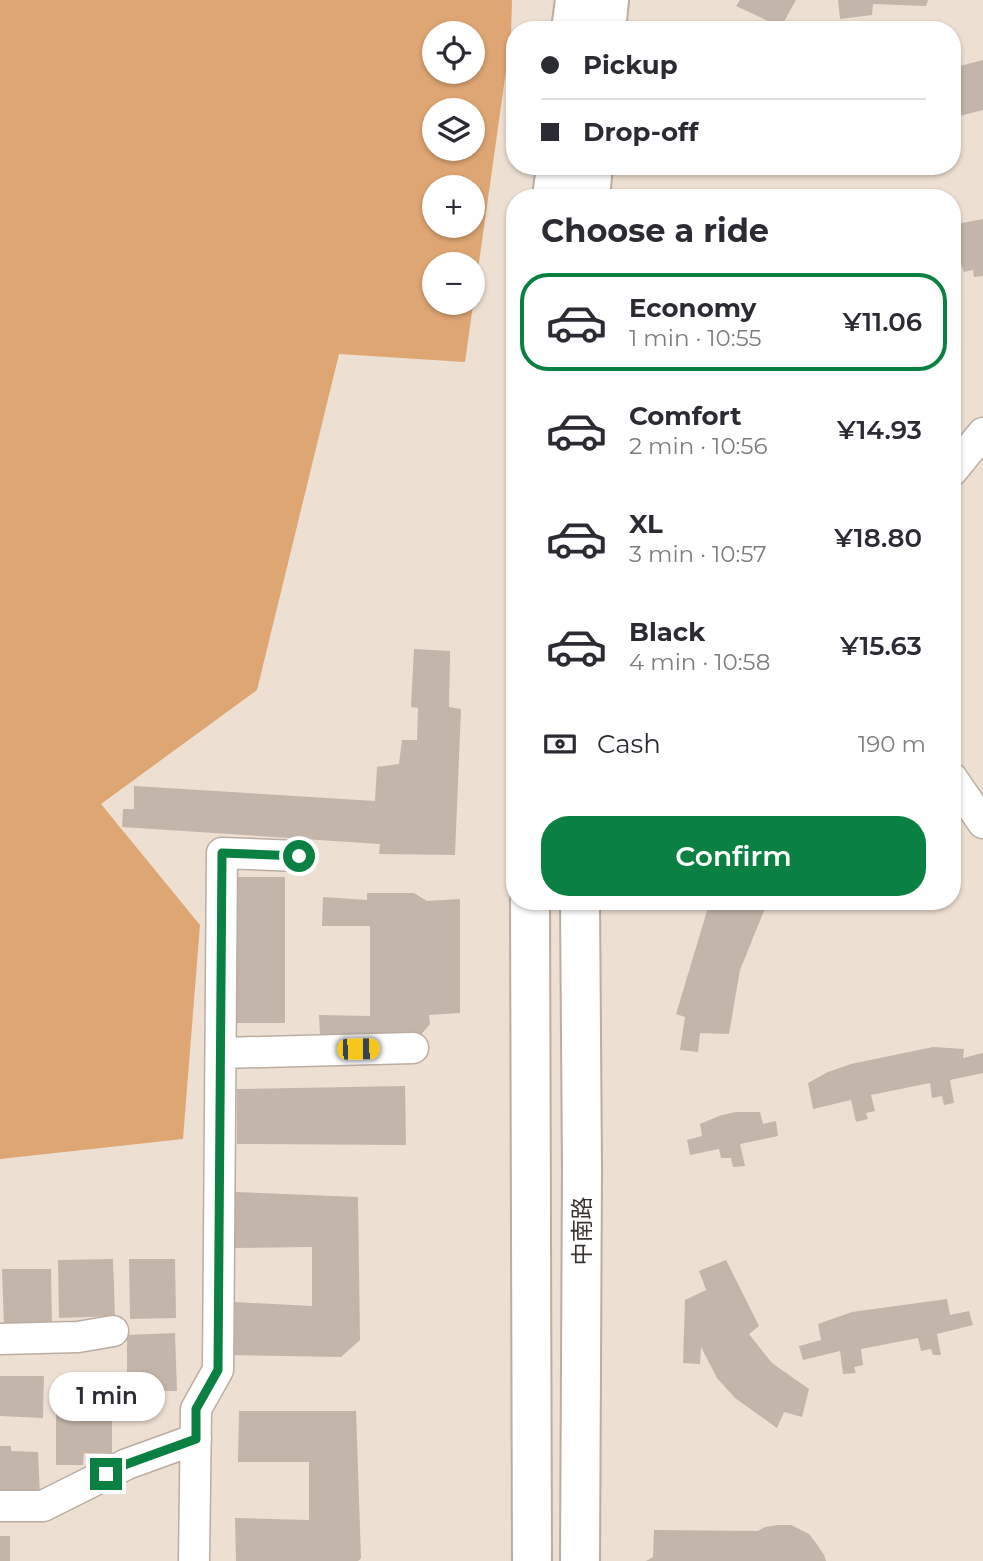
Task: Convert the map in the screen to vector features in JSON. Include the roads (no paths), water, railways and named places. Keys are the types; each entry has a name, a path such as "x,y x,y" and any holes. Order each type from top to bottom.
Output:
{"main road":[{"path":"572,21 575,0"},
{"path":"607,21 609,0"},
{"path":"530,910 532,1561"},
{"name":"中南路","path":"579,1561 582,1169 580,910"}],"street":[{"path":"961,460 983,433"},
{"path":"961,791 983,823"},
{"path":"194,1561 196,1409 218,1370 222,853 299,856"},
{"path":"221,1053 412,1048"},
{"path":"0,1339 78,1336 113,1331"},
{"path":"0,1506 43,1506 127,1464 196,1439"}]}
